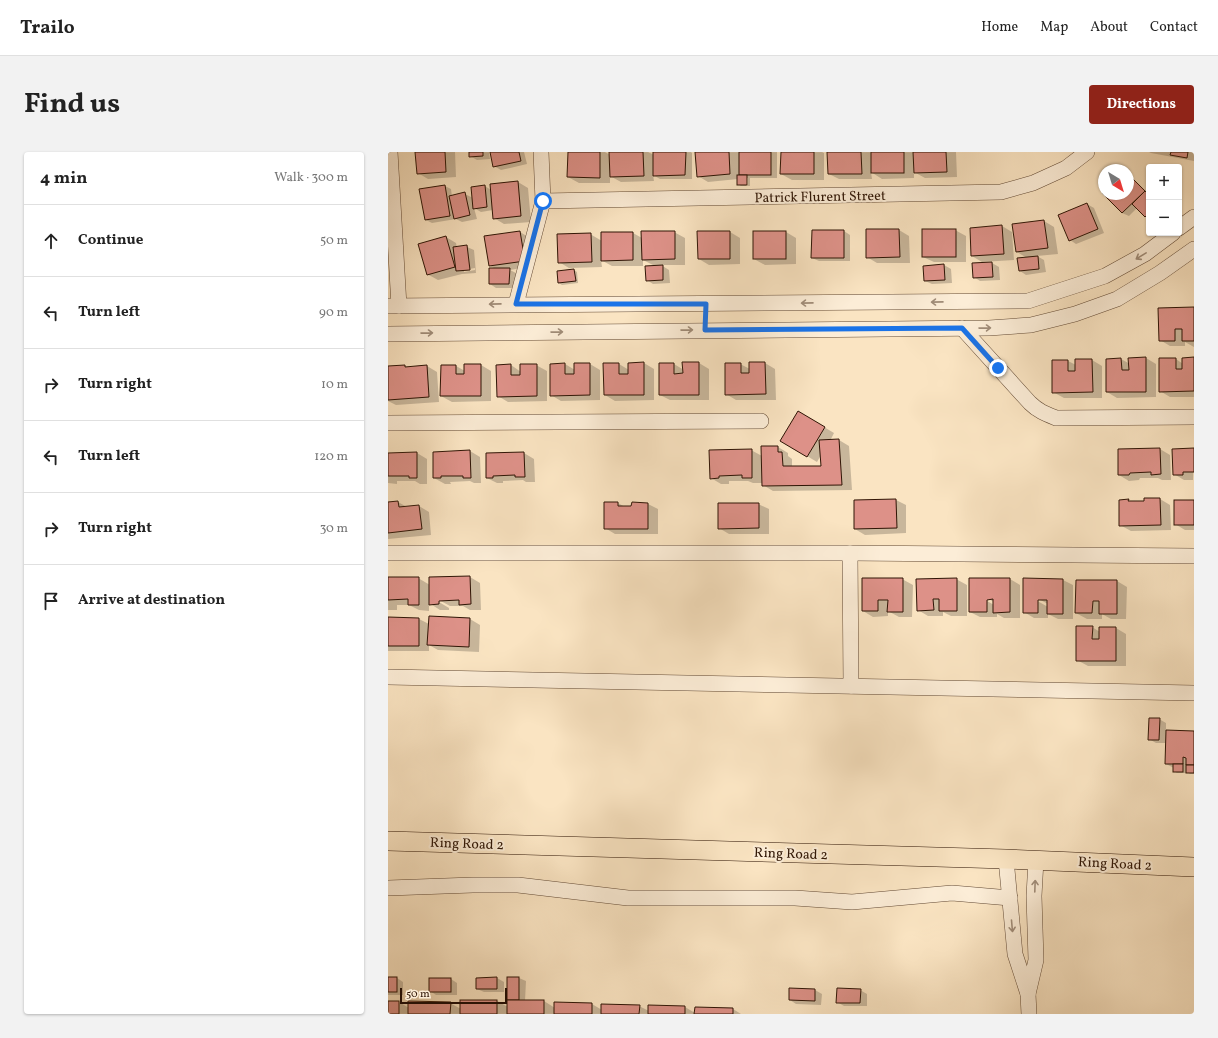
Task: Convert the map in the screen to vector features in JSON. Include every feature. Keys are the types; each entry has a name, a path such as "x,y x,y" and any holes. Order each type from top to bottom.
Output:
{"main road":[{"name":"Ring Road 2","path":"388,841 1006,859 1194,867"}],"street":[{"path":"390,152 394,306 1028,301 1105,276 1145,254 1169,236"},
{"path":"516,304 543,201 541,152"},
{"name":"Patrick Flurent Street","path":"543,201 1001,192 1033,183 1066,168 1087,152"},
{"path":"1182,226 1194,217"},
{"path":"388,334 989,328 1031,325 1075,314 1116,298 1160,273 1194,250"},
{"path":"1028,301 1031,325"},
{"path":"705,330 706,304"},
{"path":"962,328 1030,403 1037,409 1056,418 1194,417"},
{"path":"388,423 761,421"},
{"path":"388,553 850,553 1194,556"},
{"path":"850,553 851,686"},
{"path":"388,677 1194,693"},
{"path":"1006,859 1015,954 1028,994 1029,1014"},
{"path":"1028,994 1036,960 1034,896 1036,860"},
{"path":"388,888 518,885 628,898 795,898 852,902 952,893 1010,898"}],"building":[{"path":"415,152 445,152 446,172 417,174"},
{"path":"469,152 483,152 483,156 469,157"},
{"path":"490,152 519,152 521,161 493,167"},
{"path":"568,152 600,152 600,178 567,177"},
{"path":"609,152 643,152 644,176 610,177"},
{"path":"653,152 686,152 685,175 653,176"},
{"path":"695,152 729,152 730,174 697,177"},
{"path":"739,152 771,152 771,175 739,175"},
{"path":"781,152 814,152 814,174 780,174"},
{"path":"827,152 861,152 862,174 828,174"},
{"path":"871,152 904,152 904,173 871,173"},
{"path":"913,152 946,152 947,172 914,173"},
{"path":"1171,152 1188,152 1187,158 1170,155"},
{"path":"737,175 747,175 747,185 737,185"},
{"path":"1134,180 1145,191 1122,213 1109,200 1134,200"},
{"path":"518,181 521,216 493,219 490,184"},
{"path":"445,185 450,216 425,220 419,189"},
{"path":"485,185 487,207 473,209 471,187"},
{"path":"1145,191 1146,216 1145,217 1132,204"},
{"path":"465,192 470,215 454,219 449,196"},
{"path":"1087,203 1098,229 1069,241 1058,215"},
{"path":"1044,220 1048,248 1016,252 1012,224"},
{"path":"1002,225 1004,254 971,256 970,228"},
{"path":"866,229 899,229 900,257 866,258"},
{"path":"922,229 956,229 956,257 922,257"},
{"path":"812,230 844,230 844,258 811,258"},
{"path":"520,231 525,261 489,266 484,236"},
{"path":"641,231 675,231 675,259 642,260"},
{"path":"697,231 730,231 730,259 698,259"},
{"path":"753,231 786,231 786,259 753,259"},
{"path":"601,232 633,232 633,260 601,261"},
{"path":"591,233 592,262 558,263 557,234"},
{"path":"446,236 455,267 427,275 418,244"},
{"path":"467,245 470,270 456,271 453,247"},
{"path":"1038,256 1039,269 1019,271 1017,258"},
{"path":"992,262 993,277 973,278 972,263"},
{"path":"944,264 945,280 924,281 923,266"},
{"path":"663,265 663,280 646,281 645,266"},
{"path":"489,268 510,268 509,284 489,284"},
{"path":"574,269 576,281 558,283 557,271"},
{"path":"1194,307 1194,341 1182,341 1182,329 1175,329 1175,341 1159,341 1158,308"},
{"path":"1146,357 1146,392 1106,392 1106,359 1121,358 1122,370 1129,370 1128,358"},
{"path":"1194,357 1194,391 1159,392 1159,358 1176,358 1176,369 1182,369 1182,358"},
{"path":"1075,359 1092,359 1093,392 1052,393 1052,360 1068,360 1068,371 1075,371"},
{"path":"644,362 644,395 604,395 603,363 619,363 619,374 628,374 628,363"},
{"path":"682,362 699,362 699,395 659,395 659,363 674,363 674,374 683,373"},
{"path":"749,362 765,362 766,394 725,395 725,363 741,363 741,373 749,373"},
{"path":"565,363 565,374 574,374 574,363 590,363 590,395 550,396 550,364"},
{"path":"464,364 481,364 481,396 440,396 441,365 456,365 456,374 464,374"},
{"path":"511,364 511,375 520,375 520,364 537,364 537,396 497,397 496,365"},
{"path":"405,365 405,367 427,365 429,397 388,400 388,366"},
{"path":"798,411 825,427 807,457 780,441"},
{"path":"839,439 842,485 762,486 761,446 778,446 778,452 782,452 783,466 821,466 819,440"},
{"path":"1160,448 1161,474 1151,475 1151,472 1118,475 1118,449"},
{"path":"1194,448 1194,472 1183,472 1183,475 1173,475 1172,449"},
{"path":"752,449 752,478 742,478 742,475 719,476 719,478 710,479 709,450"},
{"path":"470,450 471,478 463,478 463,476 441,476 441,478 433,478 433,452"},
{"path":"417,452 417,478 409,478 409,476 388,476 388,453"},
{"path":"524,452 525,477 515,477 515,475 493,476 493,478 486,478 486,453"},
{"path":"1144,498 1160,498 1161,525 1119,526 1119,500 1129,499 1128,501 1144,501"},
{"path":"896,499 897,528 854,529 854,500"},
{"path":"1174,500 1194,500 1194,525 1174,525"},
{"path":"398,501 399,507 419,505 422,529 388,533 388,502"},
{"path":"604,502 618,502 618,506 631,506 632,502 648,503 648,529 604,529"},
{"path":"718,503 759,503 759,528 718,529"},
{"path":"470,576 471,604 459,605 459,600 439,601 439,604 429,605 429,577"},
{"path":"388,577 419,577 419,605 408,605 408,599 388,600"},
{"path":"862,578 903,578 903,612 887,612 888,600 878,600 878,611 862,611"},
{"path":"957,578 957,611 939,611 939,599 933,599 934,610 917,611 916,579"},
{"path":"969,578 1010,578 1010,612 993,613 993,599 987,600 987,612 969,612"},
{"path":"1023,578 1063,579 1063,614 1047,614 1047,600 1038,600 1038,613 1023,613"},
{"path":"1076,580 1117,580 1117,614 1099,614 1099,601 1093,601 1092,613 1075,613"},
{"path":"429,616 470,618 469,647 427,645"},
{"path":"388,617 419,618 419,646 388,646"},
{"path":"1076,626 1093,626 1092,639 1099,639 1099,627 1116,627 1116,661 1076,661"},
{"path":"1149,718 1160,718 1159,740 1148,740"},
{"path":"1166,730 1194,731 1194,765 1186,765 1186,758 1183,757 1183,764 1165,764"},
{"path":"1173,764 1183,764 1183,772 1173,772"},
{"path":"1186,765 1194,765 1194,773 1186,773"},
{"path":"388,977 397,977 397,992 388,992"},
{"path":"497,977 497,989 476,989 476,978"},
{"path":"507,977 519,977 519,1000 507,1000"},
{"path":"429,978 451,978 451,992 429,992"},
{"path":"789,988 815,989 815,1001 789,1000"},
{"path":"837,988 861,989 860,1003 836,1003"},
{"path":"460,1000 497,1000 497,1014 460,1014"},
{"path":"507,1000 544,1000 544,1014 507,1014"},
{"path":"388,1001 399,1001 399,1014 388,1014"},
{"path":"408,1001 451,1002 450,1014 408,1014"},
{"path":"554,1002 592,1003 592,1014 554,1014"},
{"path":"601,1004 640,1005 639,1014 601,1014"},
{"path":"648,1005 685,1006 685,1014 648,1014"},
{"path":"695,1007 733,1008 733,1014 694,1014"}],"route":[{"path":"543,201 516,304 706,304 705,330 962,328 998,368"}]}
